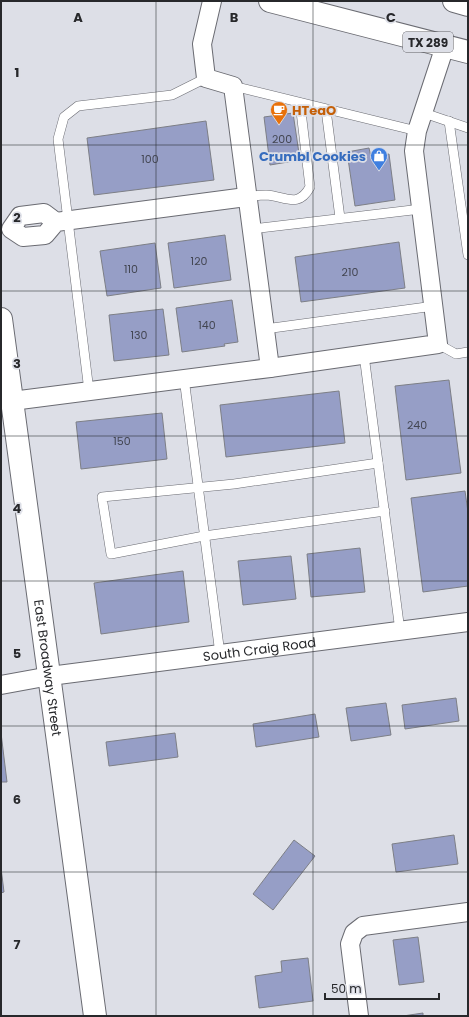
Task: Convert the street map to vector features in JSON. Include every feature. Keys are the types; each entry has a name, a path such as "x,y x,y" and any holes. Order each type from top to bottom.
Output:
{"street":[{"path":"212,1 202,44 206,78 233,86 246,197 252,229 270,368"},
{"name":"TX 289","path":"270,1 468,52"},
{"path":"454,1 468,5"},
{"path":"12,401 270,368 438,344 414,151 417,131 445,46"},
{"path":"6,229 20,216 44,213 62,222 246,197"},
{"name":"East Broadway Street","path":"1,319 95,1016"},
{"name":"South Craig Road","path":"1,685 50,676 468,622"},
{"path":"359,1016 350,944 354,933 363,926 468,912"}],"lane":[{"path":"89,391 62,222 58,139 64,117 78,106 172,95 206,78"},
{"path":"233,86 326,110 417,131"},
{"path":"246,197 266,195 287,200 298,200 306,196 310,187 300,103"},
{"path":"326,110 340,218"},
{"path":"424,113 468,128"},
{"path":"449,121 468,255"},
{"path":"252,229 421,209"},
{"path":"265,329 434,306"},
{"path":"438,344 456,354 468,352"},
{"path":"364,355 400,631"},
{"path":"184,378 220,654"},
{"path":"378,462 234,484 102,497 110,554 204,536 385,511"}],"building":[{"path":"293,113 300,160 270,165 264,117"},
{"path":"206,121 214,180 94,195 87,138"},
{"path":"369,148 371,157 389,154 395,200 355,206 347,152"},
{"path":"225,235 231,280 174,288 168,243"},
{"path":"399,242 405,288 301,302 295,257"},
{"path":"155,243 161,288 107,296 100,251"},
{"path":"232,300 238,342 224,344 225,346 182,352 176,308"},
{"path":"163,309 169,355 114,361 109,315"},
{"path":"449,380 461,473 406,480 395,386"},
{"path":"339,391 345,443 226,457 220,405"},
{"path":"162,413 167,459 81,469 76,422"},
{"path":"465,491 468,512 468,586 423,592 411,498"},
{"path":"360,548 365,592 311,597 307,554"},
{"path":"291,556 296,599 243,605 238,561"},
{"path":"183,571 189,622 101,634 94,583"},
{"path":"456,698 459,721 405,729 402,705"},
{"path":"386,703 391,735 351,741 346,708"},
{"path":"315,714 319,737 256,747 253,724"},
{"path":"1,733 7,782 1,782"},
{"path":"175,733 178,757 109,766 106,742"},
{"path":"454,835 458,864 396,872 392,844"},
{"path":"294,840 315,856 273,910 253,894"},
{"path":"1,868 4,892 1,893"},
{"path":"418,937 424,982 399,985 393,940"},
{"path":"308,958 313,1001 259,1008 255,976 282,972 281,961"},
{"path":"423,1013 423,1016 403,1016"}],"place":[{"name":"HTeaO","path":"279,125"},
{"name":"Crumbl Cookies","path":"379,171"}]}
